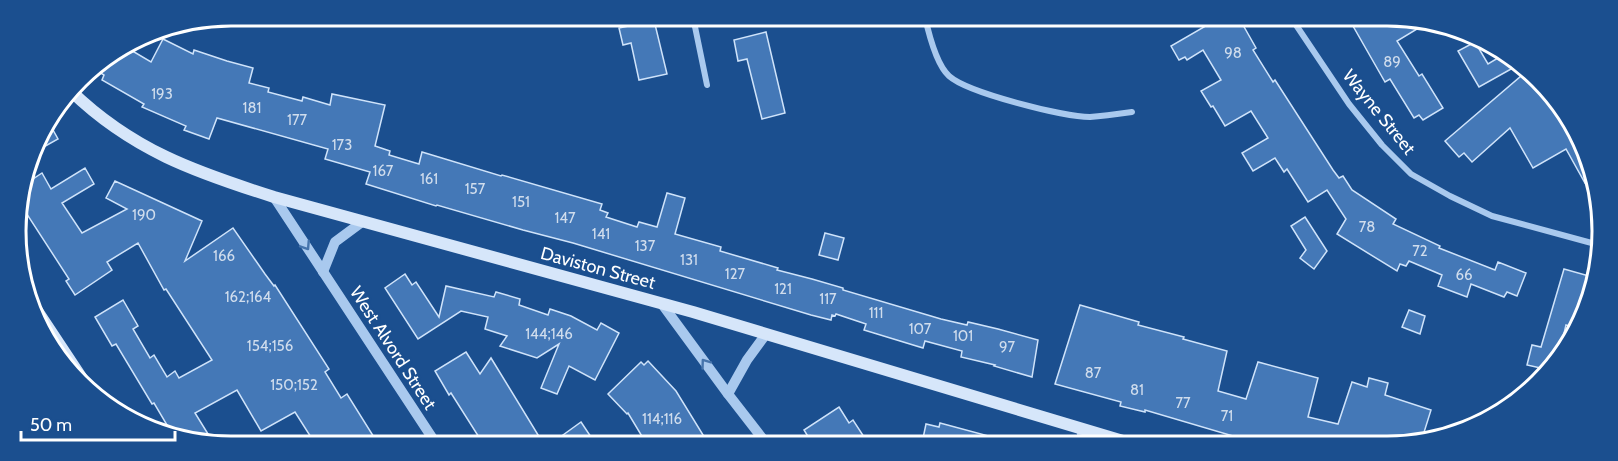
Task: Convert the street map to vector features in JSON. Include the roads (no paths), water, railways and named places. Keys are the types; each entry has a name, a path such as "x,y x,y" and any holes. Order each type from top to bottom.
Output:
{"main road":[{"name":"Daviston Street","path":"77,96 120,131 162,156 213,178 274,198 766,334 1106,436"}],"street":[{"path":"695,26 707,85"},
{"path":"927,26 941,67 950,77 971,88 1040,110 1089,117 1132,112"},
{"name":"Wayne Street","path":"1297,26 1349,104 1382,145 1411,174 1492,216 1592,243"},
{"name":"West Alvord Street","path":"274,198 431,436"},
{"path":"323,272 335,242 362,222"},
{"path":"662,304 761,436"},
{"path":"728,394 747,360 766,334"},
{"path":"1079,428 1080,436"},
{"path":"1079,428 1087,436"}]}
